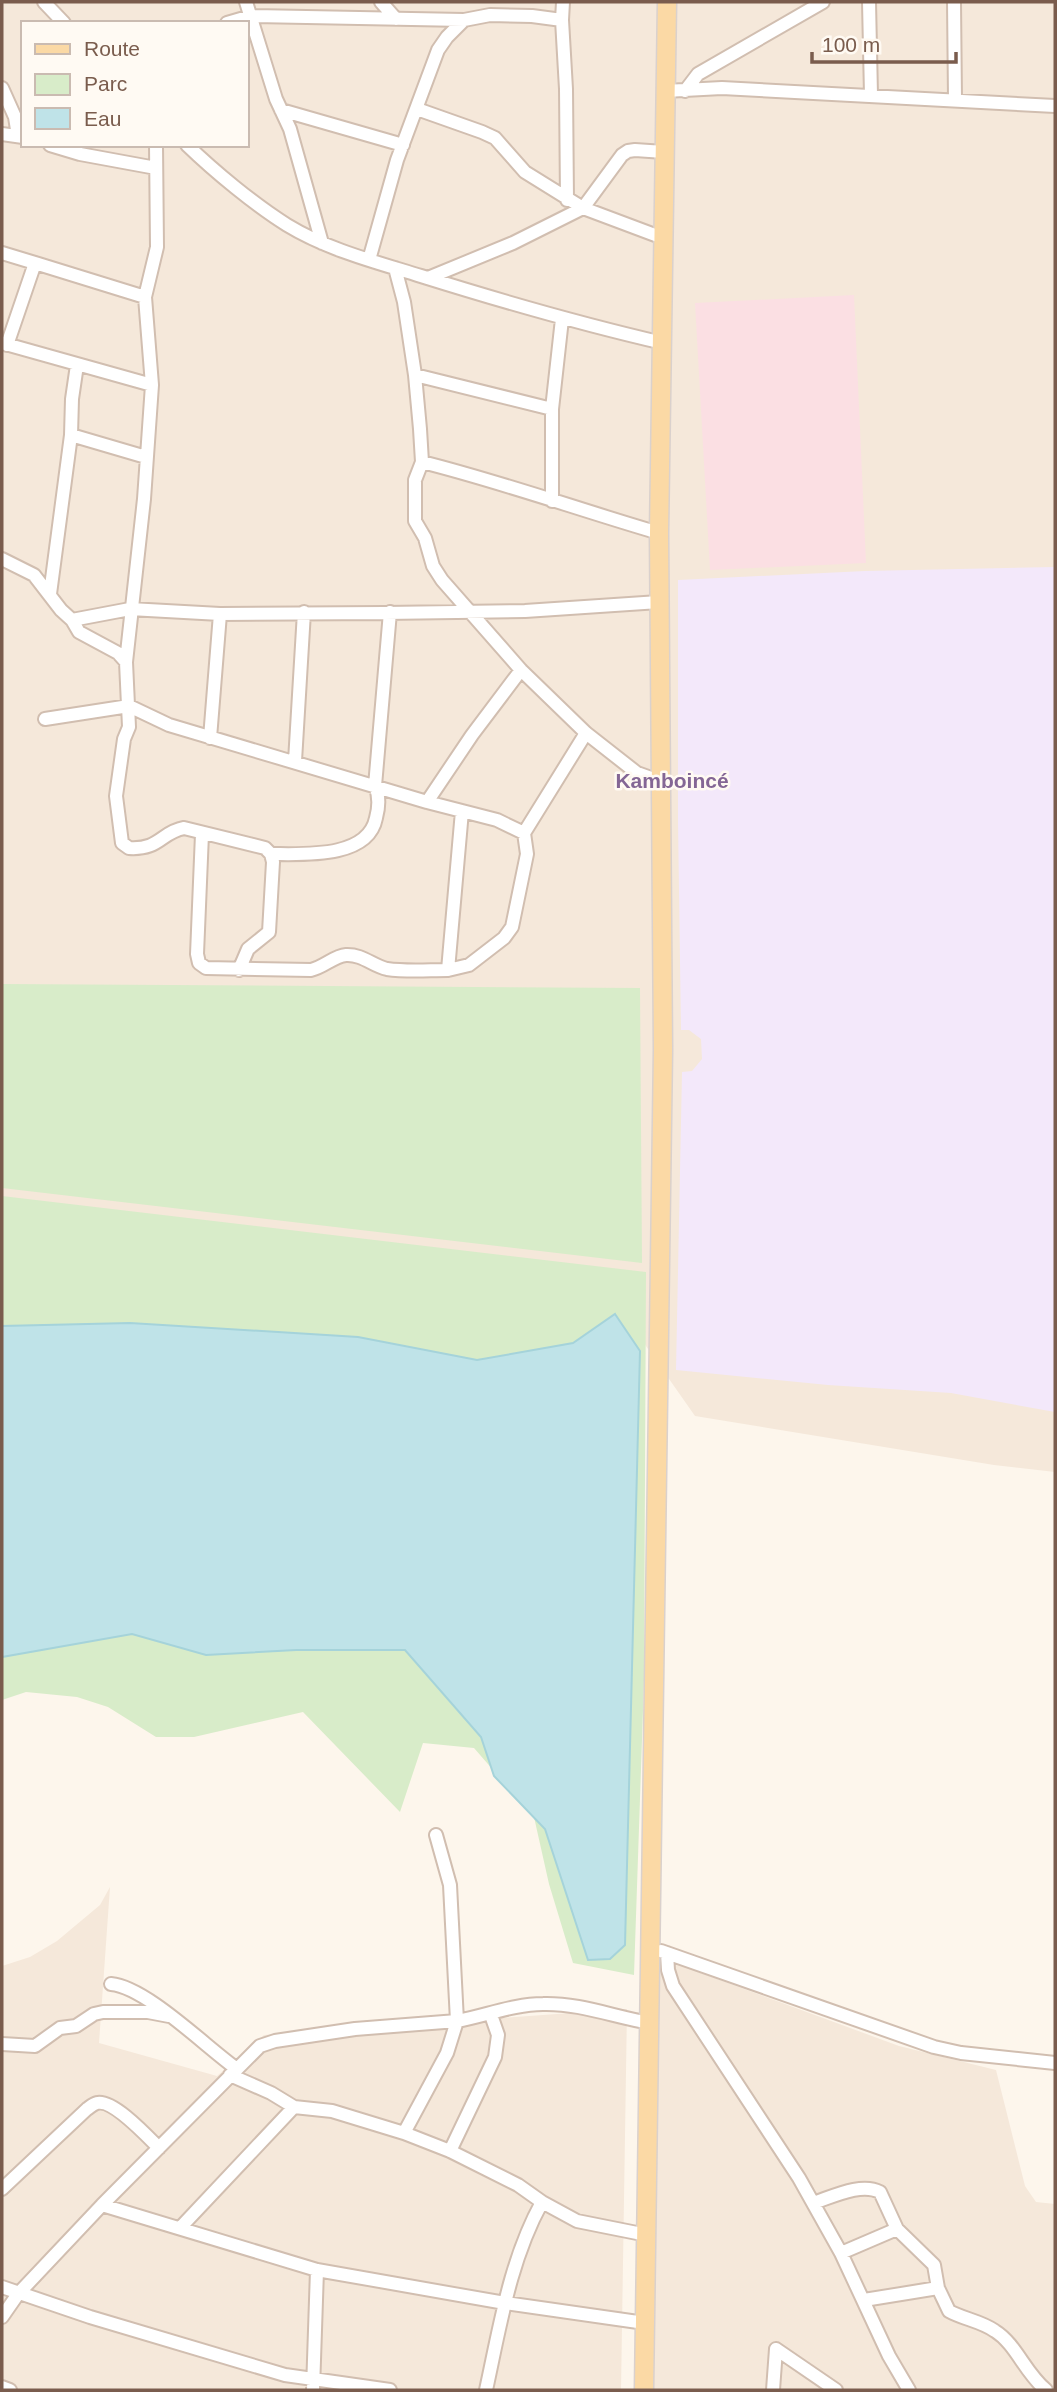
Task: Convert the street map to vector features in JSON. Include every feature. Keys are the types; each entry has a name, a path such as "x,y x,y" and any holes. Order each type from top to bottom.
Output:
{"main road":[{"path":"644,2390 650,2023 659,1950 663,1050 659,533 667,2"}],"street":[{"path":"44,2 62,21"},
{"path":"246,2 265,69 303,174 322,243"},
{"path":"381,2 396,19"},
{"path":"563,2 567,200"},
{"path":"685,91 698,74 823,2"},
{"path":"869,2 870,95"},
{"path":"954,2 955,99"},
{"path":"234,21 251,16 464,20 490,15 562,20"},
{"path":"369,260 403,145 438,50 464,20"},
{"path":"2,88 21,136 2,134"},
{"path":"665,92 722,88 1055,102"},
{"path":"417,109 495,138 525,172 567,200 663,238"},
{"path":"281,110 403,145"},
{"path":"57,147 156,168"},
{"path":"156,147 157,247 145,297 152,385 144,499 125,662 130,706 129,727 124,739 116,796 122,843 129,848 138,849 158,843 180,828 265,848 271,854 273,862 269,932 248,949 239,970"},
{"path":"189,147 260,206 287,225 322,243 562,320 663,343"},
{"path":"428,278 513,243 583,208 622,155 635,150 664,152"},
{"path":"2,253 145,297"},
{"path":"35,263 4,344 152,385"},
{"path":"395,268 404,302 415,375 422,462 415,480 415,521 425,538 433,566 442,580 521,670 586,733 637,773 662,782"},
{"path":"552,501 552,409 562,320"},
{"path":"50,594 78,365"},
{"path":"415,375 552,409"},
{"path":"71,436 146,457"},
{"path":"422,462 480,477 659,533"},
{"path":"2,559 34,575 85,638 118,653 125,662"},
{"path":"72,620 130,609 220,614 525,611 659,602"},
{"path":"295,761 304,612"},
{"path":"271,854 334,852 347,849 369,835 376,823 378,794 374,786 390,612"},
{"path":"210,738 220,614"},
{"path":"427,802 472,735 521,670"},
{"path":"45,719 130,706 169,725 427,802 497,820 524,833"},
{"path":"202,834 197,954 199,962 206,968 311,970 324,967 346,955 358,956 383,968 398,970 448,970 469,965 505,938 512,928 527,854 524,833 586,733"},
{"path":"448,970 462,811"},
{"path":"404,2133 447,2053 457,2021 450,1885 436,1835"},
{"path":"659,1950 934,2047 987,2057 1055,2063"},
{"path":"659,1950 673,1986 783,2151 813,2203 909,2390"},
{"path":"111,1984 130,1988 169,2016 233,2072 294,2107 332,2111 404,2133 450,2151 518,2185 577,2221 647,2235"},
{"path":"2,2317 18,2294 102,2204 260,2046 275,2041 355,2029 457,2021 531,2004 597,2010 650,2023"},
{"path":"2,2044 35,2046 60,2028 76,2026 94,2014 103,2012 148,2012 169,2016"},
{"path":"450,2151 495,2057 498,2035 491,2015"},
{"path":"2,2189 87,2109 97,2103 105,2103 115,2108 159,2148"},
{"path":"180,2228 294,2107"},
{"path":"813,2203 865,2188 880,2192 897,2229 934,2265 937,2288 949,2311 987,2326 1003,2336 1033,2379 1046,2390"},
{"path":"486,2390 519,2252 542,2202"},
{"path":"102,2204 317,2270 505,2303 645,2323"},
{"path":"841,2253 897,2229"},
{"path":"313,2384 317,2270"},
{"path":"2,2287 313,2384 390,2390"},
{"path":"863,2300 937,2288"},
{"path":"773,2390 776,2349 836,2390"},
{"path":"2,2387 10,2390"}],"shaded area":[{"path":"2,2 1055,2 1055,1472 994,1465 695,1416 606,1289 2,1210"},
{"path":"854,295 866,563 710,570 695,303"},
{"path":"1055,567 1055,1412 951,1393 828,1385 676,1370 682,1072 692,1071 702,1059 701,1039 689,1030 681,1030 678,580 865,571"},
{"path":"110,1887 99,2043 217,2076 264,2035 627,2009 621,2390 2,2390 2,1966 30,1957 57,1941 100,1905"},
{"path":"660,1958 899,2046 996,2070 1025,2186 1036,2202 1055,2204 1055,2390 652,2390"}],"green space":[{"path":"2,984 640,988 642,1263 2,1188"},
{"path":"2,1196 646,1272 644,1681 634,1975 573,1963 549,1884 534,1817 474,1748 423,1743 400,1812 303,1712 194,1737 156,1737 108,1707 77,1697 26,1692 2,1700"}],"water":[{"path":"615,1314 640,1351 625,1945 610,1959 588,1960 545,1829 494,1776 481,1737 405,1650 296,1650 206,1655 132,1634 2,1657 2,1326 130,1323 358,1337 477,1360 573,1343"}],"district":[{"name":"Kamboincé","path":"672,781"}]}
